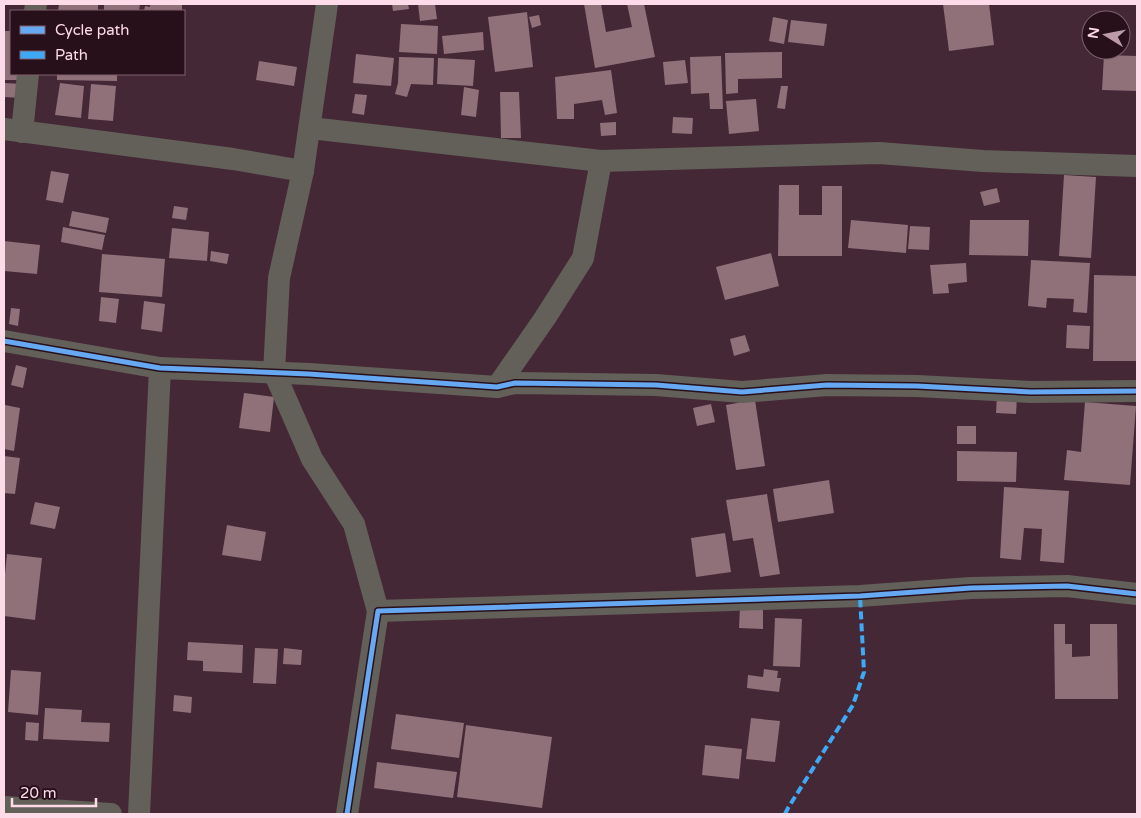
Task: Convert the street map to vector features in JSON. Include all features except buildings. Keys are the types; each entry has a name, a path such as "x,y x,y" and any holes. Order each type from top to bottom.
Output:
{"street":[{"path":"327,4 310,128 279,278 274,372 312,460 354,524 378,611 347,814"},
{"path":"28,75 13,130 233,159 302,171"},
{"path":"310,128 601,161 879,153 982,161 1137,166"},
{"path":"498,387 583,258 601,161"},
{"path":"4,341 160,368 274,372 498,387 516,384 656,385 742,392 827,384 917,386 1031,392 1137,391"},
{"path":"139,814 160,368"},
{"path":"378,611 860,596 971,588 1067,586 1137,594"},
{"path":"4,807 111,814"}],"marked path":[{"path":"785,814 853,705 864,672 860,596"}],"cycle path":[{"path":"4,341 160,368 309,374 497,387 515,383 656,385 742,392 827,385 917,386 1031,392 1137,391"},
{"path":"347,814 378,611 860,596 971,588 1067,586 1137,594"}]}
